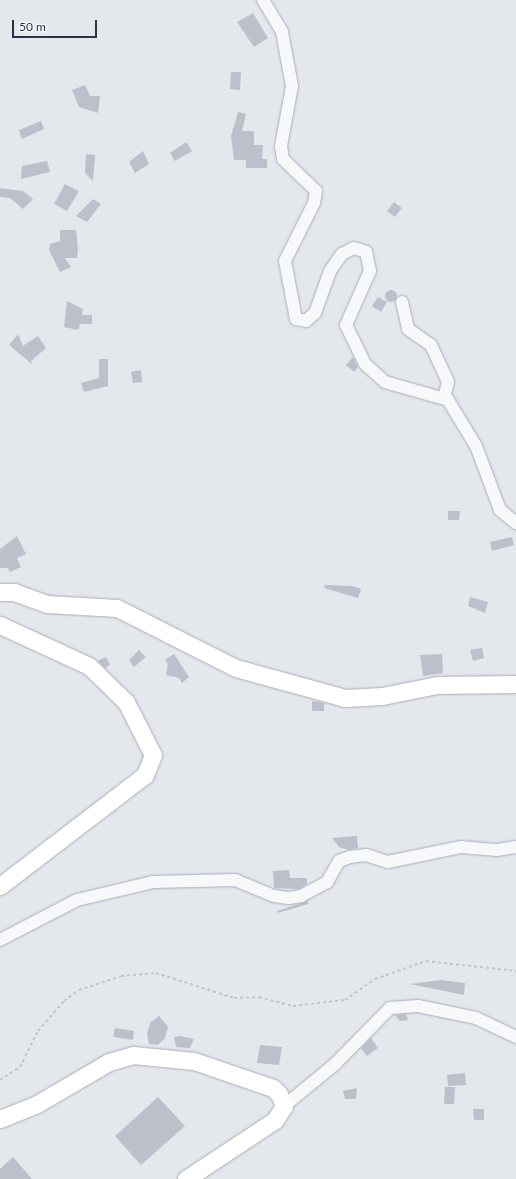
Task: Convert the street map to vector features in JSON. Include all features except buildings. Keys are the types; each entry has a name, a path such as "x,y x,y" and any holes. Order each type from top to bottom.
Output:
{"street":[{"path":"263,0 282,32 292,86 281,146 283,159 316,191 314,203 285,261 293,313 301,322 312,318 330,271 342,254 347,250 361,249 369,258 370,271 346,325 365,364 385,382 444,398 456,410 476,446 500,510 516,524"},
{"path":"402,302 408,329 431,345 443,369 449,385 444,398"},
{"path":"0,592 14,592 47,604 117,608 236,668 345,698 382,696 437,685 516,684"},
{"path":"0,625 89,666 126,702 153,755 145,775 0,886"},
{"path":"0,940 77,900 153,882 235,880 274,896 290,898 301,896 326,882 339,861 350,857 366,855 388,862 461,847 497,850 516,846"},
{"path":"186,1179 275,1120 284,1106 334,1065 390,1008 418,1006 476,1018 516,1037"},
{"path":"0,1119 36,1104 109,1062 133,1056 194,1060 273,1088 284,1106"}],"path":[{"path":"0,1080 20,1067 38,1031 64,1001 78,990 121,976 156,973 234,998 259,997 293,1006 345,1000 375,979 426,961 516,971"}]}
